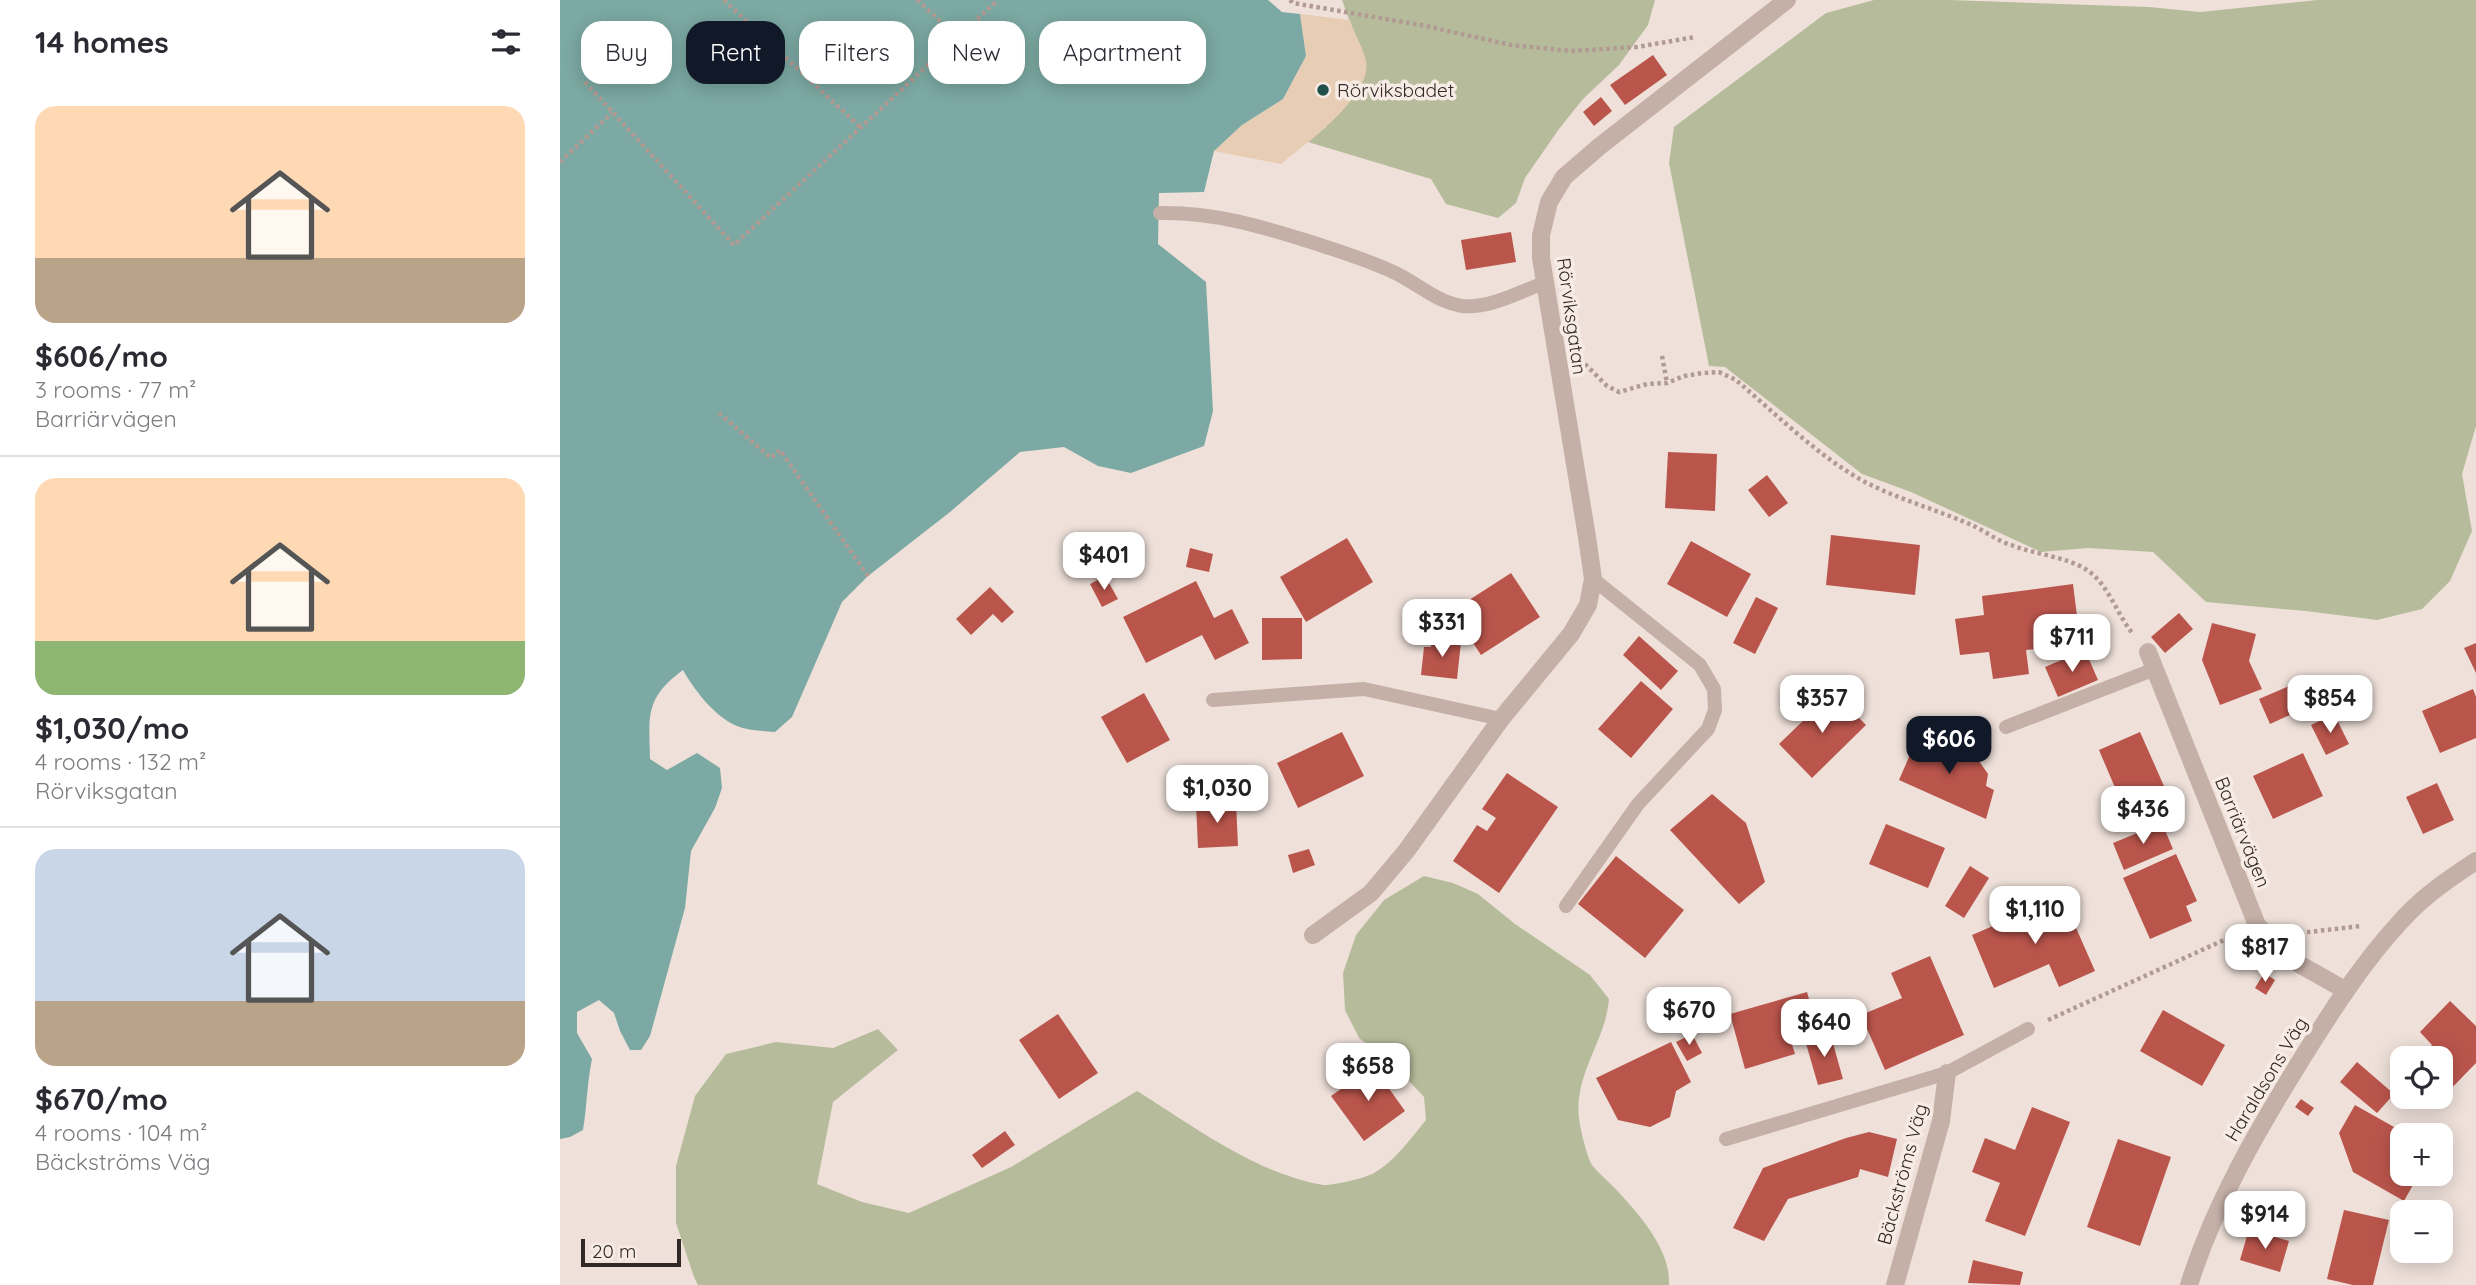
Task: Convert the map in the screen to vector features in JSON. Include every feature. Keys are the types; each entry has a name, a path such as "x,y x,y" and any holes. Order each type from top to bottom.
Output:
{"street":[{"name":"Rörviksgatan","path":"1313,935 1371,892 1407,850 1501,719 1571,634 1588,605 1593,579 1541,258 1541,235 1549,202 1564,177 1600,146 1787,0"},
{"name":"Barriärvägen","path":"2148,652 2261,929 2290,959 2345,990"},
{"name":"Haraldsons Väg","path":"2189,1285 2246,1153 2345,990 2401,920 2476,861"},
{"name":"Bäckströms Väg","path":"1895,1285 1941,1121 1947,1073"}],"lane":[{"path":"1160,213 1188,212 1248,222 1364,260 1394,272 1440,299 1462,306 1482,305 1544,284"},
{"path":"1566,906 1638,804 1708,729 1715,710 1714,689 1700,666 1593,579"},
{"path":"2006,727 2155,669"},
{"path":"1213,701 1364,689 1501,719"},
{"path":"1726,1139 1947,1073 2028,1029"}],"path":[{"path":"724,0 861,128"},
{"path":"917,0 940,21"},
{"path":"974,21 998,0"},
{"path":"1290,0 1293,3 1421,25 1511,45 1571,51 1637,47 1745,31"},
{"path":"587,84 734,245 928,64"},
{"path":"560,162 612,113"},
{"path":"1555,350 1569,349 1607,386 1619,392 1647,384 1667,383 1684,376 1719,372 1736,380 1828,456 1865,482 1975,527 2007,544 2087,570 2107,590 2122,621 2148,652"},
{"path":"1662,356 1667,383"},
{"path":"719,413 771,458 780,450 868,576"},
{"path":"2028,1029 2261,929 2303,933 2401,920"}],"green space":[{"name":"Rörviksbadet","path":"1342,0 1655,0 1648,25 1619,65 1583,99 1559,129 1525,178 1516,203 1498,218 1446,204 1431,179 1308,142 1326,127 1356,39"},
{"path":"1874,0 2149,7 2200,12 2317,0 2476,0 2476,426 2462,474 2472,531 2450,581 2422,609 2377,620 2206,602 2153,552 2088,548 2041,552 1911,492 1862,474 1725,367 1709,366 1669,163 1674,127 1826,13"},
{"path":"1424,876 1453,883 1478,894 1515,924 1590,975 1609,999 1607,1014 1581,1087 1581,1128 1592,1165 1630,1205 1661,1248 1669,1285 698,1285 676,1223 676,1166 695,1096 726,1054 776,1042 833,1048 878,1029 898,1050 833,1102 817,1184 862,1202 909,1213 1011,1167 1137,1091 1226,1147 1298,1179 1327,1185 1374,1173 1396,1156 1426,1120 1424,1097 1394,1065 1359,1038 1345,1010 1343,973 1356,935 1384,900"}],"sand":[{"name":"Rörviksbadet","path":"1300,14 1350,20 1366,61 1365,75 1359,89 1335,118 1281,164 1214,151 1242,125 1283,99 1306,56"}],"water":[{"path":"560,0 1268,0 1282,12 1300,14 1306,56 1283,99 1242,125 1214,151 1204,192 1159,193 1158,244 1206,282 1213,411 1204,446 1131,473 1098,466 1064,447 1020,452 950,512 868,576 842,602 792,717 775,732 747,729 727,721 702,697 683,670 656,699 650,719 650,759 667,770 697,753 720,768 722,788 715,808 691,851 685,908 650,1036 641,1050 630,1050 614,1013 599,1000 577,1012 577,1033 592,1059 583,1130 560,1139"}],"building":[{"path":"1653,55 1667,75 1625,105 1610,85"},
{"path":"1601,97 1612,111 1594,126 1583,112"},
{"path":"1511,232 1516,262 1466,270 1461,240"},
{"path":"1668,452 1717,454 1715,511 1665,508"},
{"path":"1767,475 1788,503 1769,517 1748,490"},
{"path":"1831,535 1920,545 1915,595 1826,585"},
{"path":"1347,538 1373,582 1306,622 1280,577"},
{"path":"1691,541 1751,574 1727,617 1667,584"},
{"path":"1190,548 1213,554 1209,572 1186,567"},
{"path":"1511,573 1540,617 1481,655 1452,611"},
{"path":"1105,576 1118,599 1102,607 1090,584"},
{"path":"1196,581 1214,618 1232,609 1249,643 1215,660 1202,635 1146,663 1123,617"},
{"path":"2073,584 2079,632 2052,635 2054,647 2026,650 2029,674 1993,679 1989,652 1960,655 1955,619 1984,615 1982,596"},
{"path":"990,587 1014,612 1002,623 993,614 971,635 956,619"},
{"path":"1756,597 1778,608 1755,654 1733,643"},
{"path":"2179,613 2193,629 2165,653 2151,637"},
{"path":"1262,618 1302,618 1302,659 1262,660"},
{"path":"2212,623 2256,634 2249,661 2262,689 2220,705 2202,660"},
{"path":"1639,636 1678,671 1661,690 1623,655"},
{"path":"1432,639 1461,642 1457,679 1421,675 1424,647 1431,647"},
{"path":"2476,643 2476,673 2464,648"},
{"path":"2085,650 2098,680 2058,697 2045,667"},
{"path":"2343,675 2353,697 2340,703 2330,682"},
{"path":"2312,676 2323,700 2270,724 2259,699"},
{"path":"1641,681 1673,709 1631,758 1598,729"},
{"path":"2473,689 2476,697 2476,738 2440,753 2422,711"},
{"path":"1833,692 1866,725 1812,778 1779,744"},
{"path":"1144,693 1170,740 1127,763 1101,717"},
{"path":"2334,714 2349,744 2326,755 2311,725"},
{"path":"1342,732 1364,776 1298,808 1277,763"},
{"path":"2140,732 2164,786 2122,804 2099,750"},
{"path":"1919,734 1977,758 1988,774 1986,786 1994,790 1986,819 1899,780"},
{"path":"2303,753 2323,796 2273,819 2253,776"},
{"path":"1507,773 1558,807 1499,893 1453,861 1477,825 1487,831 1496,818 1482,809"},
{"path":"2437,783 2454,820 2423,834 2406,797"},
{"path":"1712,794 1746,823 1765,882 1739,904 1670,830"},
{"path":"1236,802 1238,846 1198,848 1196,804"},
{"path":"2162,823 2173,849 2124,870 2113,843"},
{"path":"1886,824 1945,848 1928,888 1869,864"},
{"path":"1309,849 1315,865 1293,873 1288,855"},
{"path":"2176,854 2197,901 2186,906 2192,921 2150,939 2123,878"},
{"path":"1616,856 1684,910 1645,958 1578,904"},
{"path":"1970,866 1989,878 1964,918 1945,906"},
{"path":"2062,896 2095,971 2059,987 2049,964 1994,988 1972,935"},
{"path":"1930,956 1964,1035 1885,1070 1861,1015 1902,998 1891,973"},
{"path":"2264,973 2275,980 2266,995 2255,988"},
{"path":"1807,992 1817,1027 1789,1035 1795,1054 1745,1069 1730,1014"},
{"path":"2450,1001 2476,1026 2476,1063 2453,1087 2453,1046 2431,1046 2420,1032"},
{"path":"2163,1010 2225,1045 2202,1086 2140,1051"},
{"path":"1058,1014 1098,1073 1059,1099 1019,1040"},
{"path":"1830,1033 1843,1079 1818,1085 1805,1040"},
{"path":"1692,1034 1702,1053 1687,1061 1676,1042"},
{"path":"1671,1042 1691,1082 1676,1091 1670,1117 1650,1127 1618,1120 1596,1078"},
{"path":"2357,1062 2390,1091 2390,1098 2377,1113 2340,1082"},
{"path":"1373,1066 1405,1111 1364,1141 1331,1096"},
{"path":"2301,1099 2314,1108 2308,1116 2295,1107"},
{"path":"2355,1105 2390,1125 2390,1186 2412,1186 2405,1200 2353,1172 2339,1133"},
{"path":"2032,1107 2070,1122 2025,1236 1985,1221 2000,1183 1972,1172 1985,1138 2015,1150"},
{"path":"1005,1131 1015,1145 982,1168 972,1155"},
{"path":"1869,1132 1897,1139 1888,1177 1860,1169 1858,1177 1788,1199 1764,1241 1733,1228 1763,1168"},
{"path":"2118,1139 2171,1157 2140,1246 2087,1227"},
{"path":"2344,1210 2389,1220 2373,1285 2353,1285 2327,1279"},
{"path":"2249,1229 2289,1241 2280,1272 2240,1260"},
{"path":"1973,1260 2023,1272 2020,1285 1968,1283"}],"place":[{"name":"Rörviksbadet","path":"1323,90"}]}
